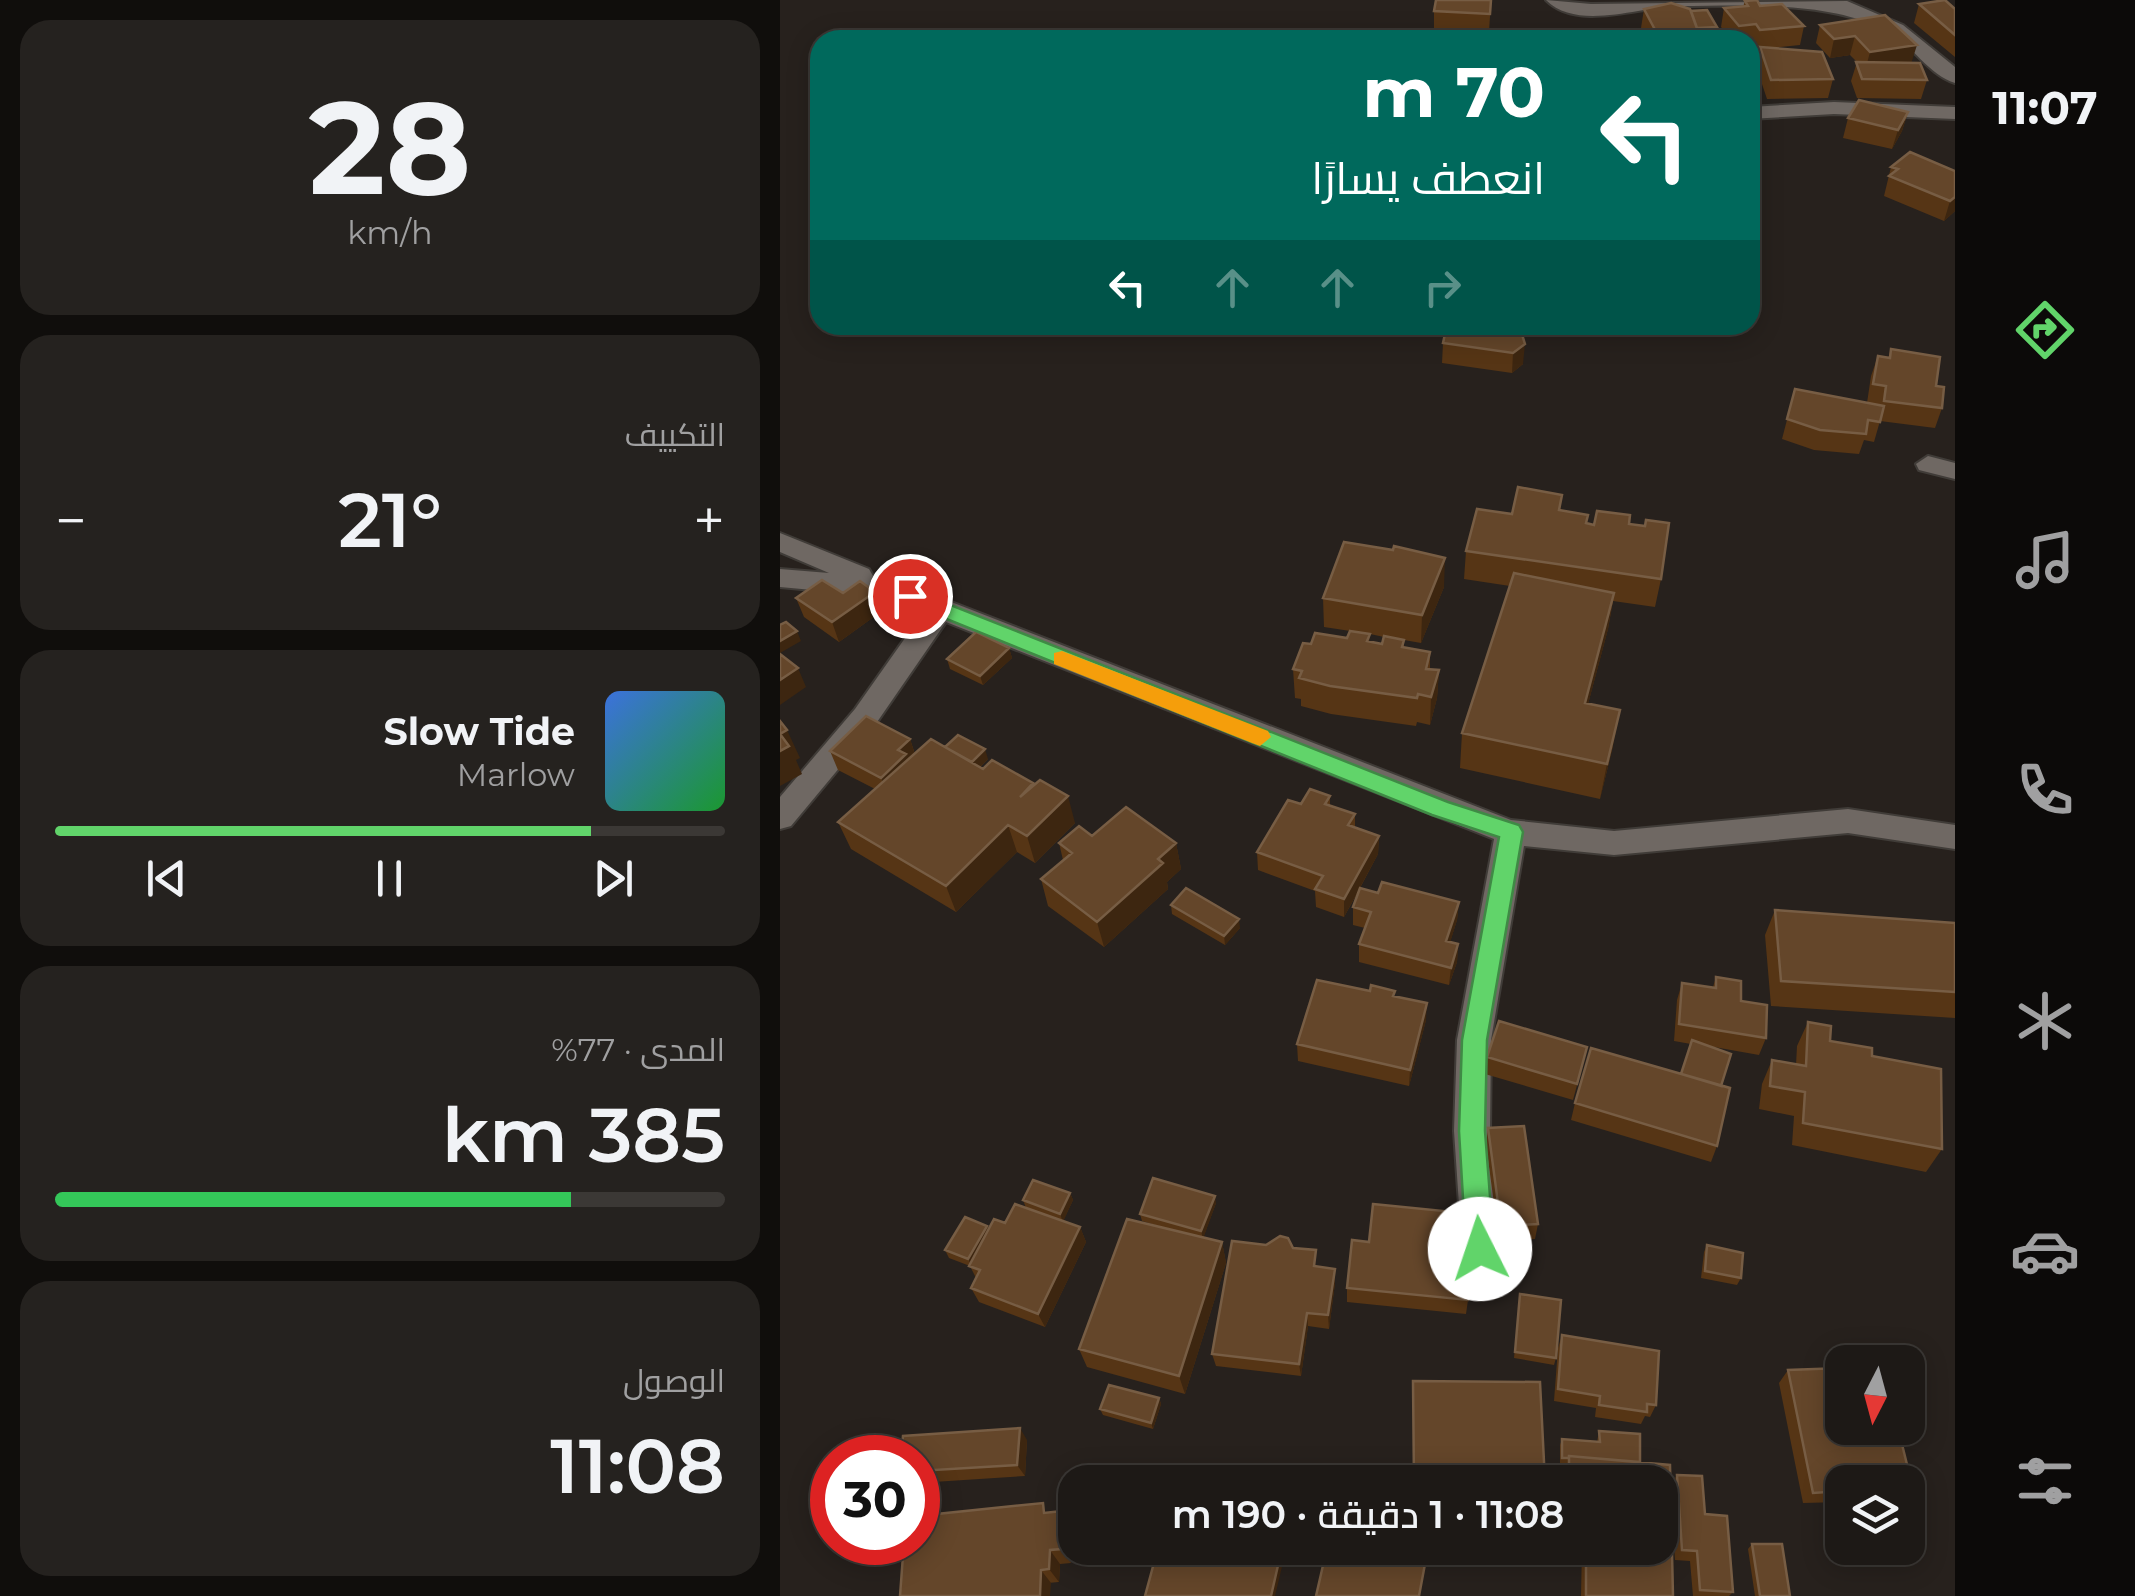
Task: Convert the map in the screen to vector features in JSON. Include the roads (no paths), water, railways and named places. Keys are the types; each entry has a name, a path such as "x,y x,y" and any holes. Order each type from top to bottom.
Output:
{"street":[{"path":"1555,0 1563,8 1583,9 1666,1 1790,0 1847,6 1897,29 1955,77"},
{"path":"1760,112 1834,108 1955,113"},
{"path":"1928,464 1955,471"},
{"path":"780,542 1422,802 1511,832 1614,843 1848,821 1955,837"},
{"path":"780,578 834,583 940,609"},
{"path":"780,817 830,766 880,701 940,609"},
{"path":"1480,1249 1472,1131 1474,1040 1511,832"}]}
